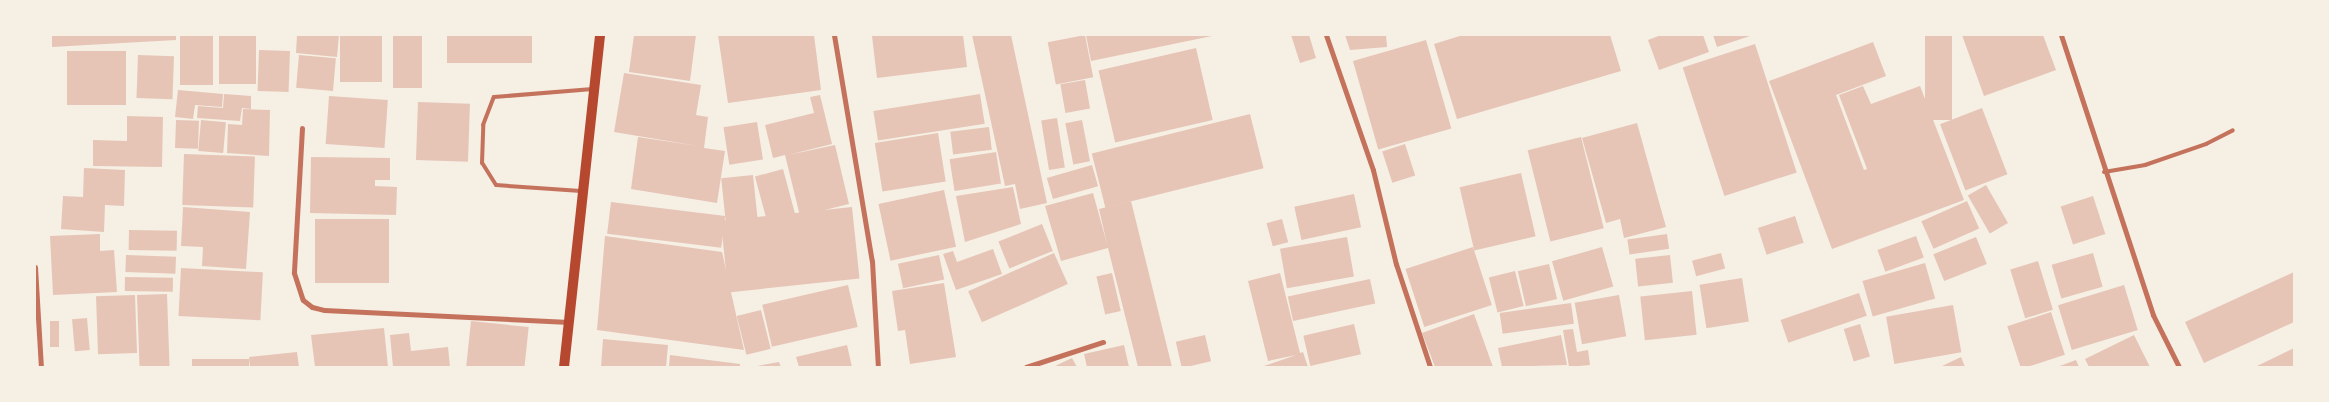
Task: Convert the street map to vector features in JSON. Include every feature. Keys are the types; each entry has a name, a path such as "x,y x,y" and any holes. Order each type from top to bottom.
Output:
{"main road":[{"path":"564,367 600,35"}],"street":[{"path":"834,35 872,261 878,367"},
{"path":"1326,35 1373,170 1396,264 1430,367"},
{"path":"2062,35 2104,172 2153,315 2179,367"},
{"path":"302,128 294,273 303,300 312,307 324,310 569,322"},
{"path":"35,267 41,367"},
{"path":"1026,367 1103,342"}],"lane":[{"path":"584,191 496,185 482,163 483,126 494,97 594,89"},
{"path":"2104,172 2144,165 2206,144 2233,130"}],"building":[{"path":"52,35 176,35 176,40 52,47"},
{"path":"180,35 213,35 213,85 180,85"},
{"path":"219,35 256,35 256,84 219,84"},
{"path":"297,35 339,35 337,57 296,53"},
{"path":"340,35 382,35 382,82 340,82"},
{"path":"393,35 422,35 422,88 393,88"},
{"path":"447,35 532,35 532,63 447,63"},
{"path":"634,35 696,35 690,81 629,72"},
{"path":"718,35 814,35 821,90 728,103"},
{"path":"963,35 967,67 877,78 872,36"},
{"path":"972,35 1011,35 1047,203 1020,209 1015,184 1005,186"},
{"path":"1085,35 1093,77 1056,84 1048,42"},
{"path":"1086,35 1212,35 1212,36 1091,61"},
{"path":"1291,35 1309,35 1316,58 1300,63"},
{"path":"1345,35 1386,35 1387,47 1350,50"},
{"path":"1463,35 1610,35 1621,71 1457,119 1434,44"},
{"path":"1661,35 1703,35 1709,52 1659,70 1648,40"},
{"path":"1713,35 1753,35 1717,47"},
{"path":"1925,35 1952,35 1952,120 1925,120"},
{"path":"1962,35 2043,35 2056,70 1984,96"},
{"path":"1426,40 1451,128 1378,149 1353,61"},
{"path":"1873,42 1886,76 1836,95 1864,170 1867,169 1839,95 1863,86 1871,104 1920,86 1964,200 1832,249 1769,81"},
{"path":"1755,44 1797,172 1724,196 1683,67"},
{"path":"1196,48 1213,120 1115,143 1099,70"},
{"path":"259,50 290,51 289,92 258,91"},
{"path":"67,51 126,51 126,105 67,105"},
{"path":"138,55 174,56 172,99 136,98"},
{"path":"299,55 336,58 333,91 296,88"},
{"path":"624,73 701,85 696,115 708,117 704,148 725,151 717,203 631,189 638,137 698,146 614,132"},
{"path":"1085,80 1090,109 1065,113 1060,84"},
{"path":"178,90 223,94 222,107 195,105 193,119 175,117"},
{"path":"224,94 251,96 251,109 242,108 240,121 197,118 198,106 223,108"},
{"path":"980,94 985,124 878,141 873,111"},
{"path":"820,95 832,144 788,155 835,145 849,204 800,216 785,155 773,158 765,125 814,113 810,97"},
{"path":"329,96 388,100 385,148 326,144"},
{"path":"418,102 470,104 468,162 416,160"},
{"path":"1982,108 2007,174 1965,190 1940,124"},
{"path":"243,109 270,110 269,156 227,153 228,124 242,125"},
{"path":"1250,114 1264,168 1105,208 1092,153"},
{"path":"127,116 163,117 162,167 93,166 93,140 127,141"},
{"path":"1057,118 1065,167 1049,170 1041,121"},
{"path":"176,120 199,121 198,149 175,148"},
{"path":"201,120 226,122 223,153 198,151"},
{"path":"1082,120 1090,161 1073,164 1065,123"},
{"path":"757,122 763,160 729,165 723,127"},
{"path":"1637,123 1666,227 1624,238 1620,219 1606,223 1582,138"},
{"path":"989,127 992,150 953,155 950,132"},
{"path":"938,133 946,181 882,191 875,143"},
{"path":"1581,137 1604,228 1550,242 1528,150"},
{"path":"1405,144 1415,175 1392,183 1382,151"},
{"path":"996,152 1001,184 955,191 950,159"},
{"path":"184,154 255,156 253,207 182,205"},
{"path":"311,157 390,158 390,180 375,180 375,186 397,187 396,215 310,213"},
{"path":"1092,165 1098,186 1053,199 1047,178"},
{"path":"84,168 125,170 124,206 105,205 104,232 61,229 63,196 83,197"},
{"path":"783,169 795,215 767,223 755,177"},
{"path":"1521,173 1536,236 1474,251 1460,187"},
{"path":"753,175 758,221 726,224 721,178"},
{"path":"1986,185 2008,223 1990,234 1968,196"},
{"path":"1013,187 1021,224 965,242 956,196"},
{"path":"944,190 956,247 891,261 878,204"},
{"path":"1093,193 1107,244 1099,209 1131,201 1172,367 1138,367 1108,248 1061,261 1045,206"},
{"path":"1354,194 1361,227 1301,240 1294,207"},
{"path":"2093,196 2105,234 2073,245 2061,207"},
{"path":"1967,201 1979,228 1934,249 1921,221"},
{"path":"611,202 725,216 721,248 607,234"},
{"path":"183,207 250,212 246,269 202,266 203,247 181,246"},
{"path":"852,207 860,279 728,292 721,221"},
{"path":"1795,216 1804,243 1767,255 1758,228"},
{"path":"315,219 389,219 389,283 315,283"},
{"path":"1282,219 1288,242 1273,246 1267,223"},
{"path":"1042,224 1053,251 1009,268 998,242"},
{"path":"129,230 177,231 177,251 129,250"},
{"path":"100,234 100,251 114,250 117,292 53,295 50,236"},
{"path":"1667,234 1669,249 1629,254 1627,240"},
{"path":"605,236 722,252 744,350 597,330"},
{"path":"1916,236 1924,258 1885,272 1877,250"},
{"path":"1347,237 1354,276 1287,288 1280,249"},
{"path":"1976,237 1987,264 1944,281 1933,254"},
{"path":"1473,247 1492,305 1424,327 1405,269"},
{"path":"1602,247 1613,286 1563,301 1552,261"},
{"path":"993,249 1002,274 956,290 943,254 953,251 957,262"},
{"path":"1054,253 1068,284 982,322 968,291"},
{"path":"1721,253 1725,268 1696,276 1692,261"},
{"path":"2093,253 2103,287 2061,298 2052,265"},
{"path":"126,255 176,257 175,274 125,272"},
{"path":"939,255 944,279 903,288 898,264"},
{"path":"1670,255 1673,283 1638,287 1635,259"},
{"path":"2038,261 2053,310 2025,318 2010,269"},
{"path":"1925,263 1935,299 1873,316 1863,281"},
{"path":"1549,264 1557,299 1526,306 1518,271"},
{"path":"181,268 263,272 260,320 178,316"},
{"path":"1515,271 1524,306 1498,312 1489,278"},
{"path":"2294,272 2294,322 2204,363 2185,322"},
{"path":"1112,273 1121,311 1105,315 1096,277"},
{"path":"1280,273 1300,353 1303,352 1308,367 1261,367 1296,355 1268,361 1248,281"},
{"path":"125,277 173,278 173,292 125,291"},
{"path":"1742,278 1749,321 1706,328 1700,285"},
{"path":"1370,279 1375,303 1293,321 1288,296"},
{"path":"944,283 956,357 910,364 905,330 898,331 892,291"},
{"path":"848,285 858,327 772,347 762,305"},
{"path":"2124,285 2138,330 2072,350 2058,305"},
{"path":"1692,291 1697,335 1645,340 1640,296"},
{"path":"1859,293 1867,316 1788,343 1781,320"},
{"path":"167,294 170,367 140,367 137,295"},
{"path":"135,295 137,353 98,354 96,296"},
{"path":"1619,295 1626,336 1582,344 1575,303"},
{"path":"1571,303 1574,324 1503,334 1500,313"},
{"path":"1953,305 1961,352 1894,364 1886,317"},
{"path":"761,310 771,349 746,355 737,316"},
{"path":"2051,312 2065,355 2027,367 2021,367 2007,326"},
{"path":"1474,314 1493,367 1435,367 1422,333"},
{"path":"87,318 90,350 75,351 72,319"},
{"path":"50,321 59,321 59,347 50,347"},
{"path":"471,321 529,327 524,367 466,367"},
{"path":"1354,324 1361,354 1310,366 1303,336"},
{"path":"1860,324 1870,357 1854,361 1844,329"},
{"path":"384,328 388,367 315,367 311,335"},
{"path":"1573,329 1577,352 1588,350 1590,365 1569,367 1563,330"},
{"path":"409,333 411,351 448,347 450,367 393,367 390,335"},
{"path":"1205,335 1211,361 1182,367 1176,342"},
{"path":"1561,335 1567,365 1502,367 1498,348"},
{"path":"2134,335 2150,367 2089,367 2085,359"},
{"path":"603,339 668,345 666,367 601,367"},
{"path":"847,345 852,367 799,367 796,357"},
{"path":"1124,345 1129,367 1087,367 1084,354"},
{"path":"2294,348 2294,367 2255,367"},
{"path":"297,352 299,367 250,367 249,357"},
{"path":"670,355 740,364 740,367 669,367"},
{"path":"1961,357 1965,367 1940,367"},
{"path":"1072,358 1077,367 1053,367"},
{"path":"192,359 249,359 249,367 192,367"},
{"path":"2076,360 2079,367 2057,367"},
{"path":"779,362 781,367 757,367 757,366"}]}
